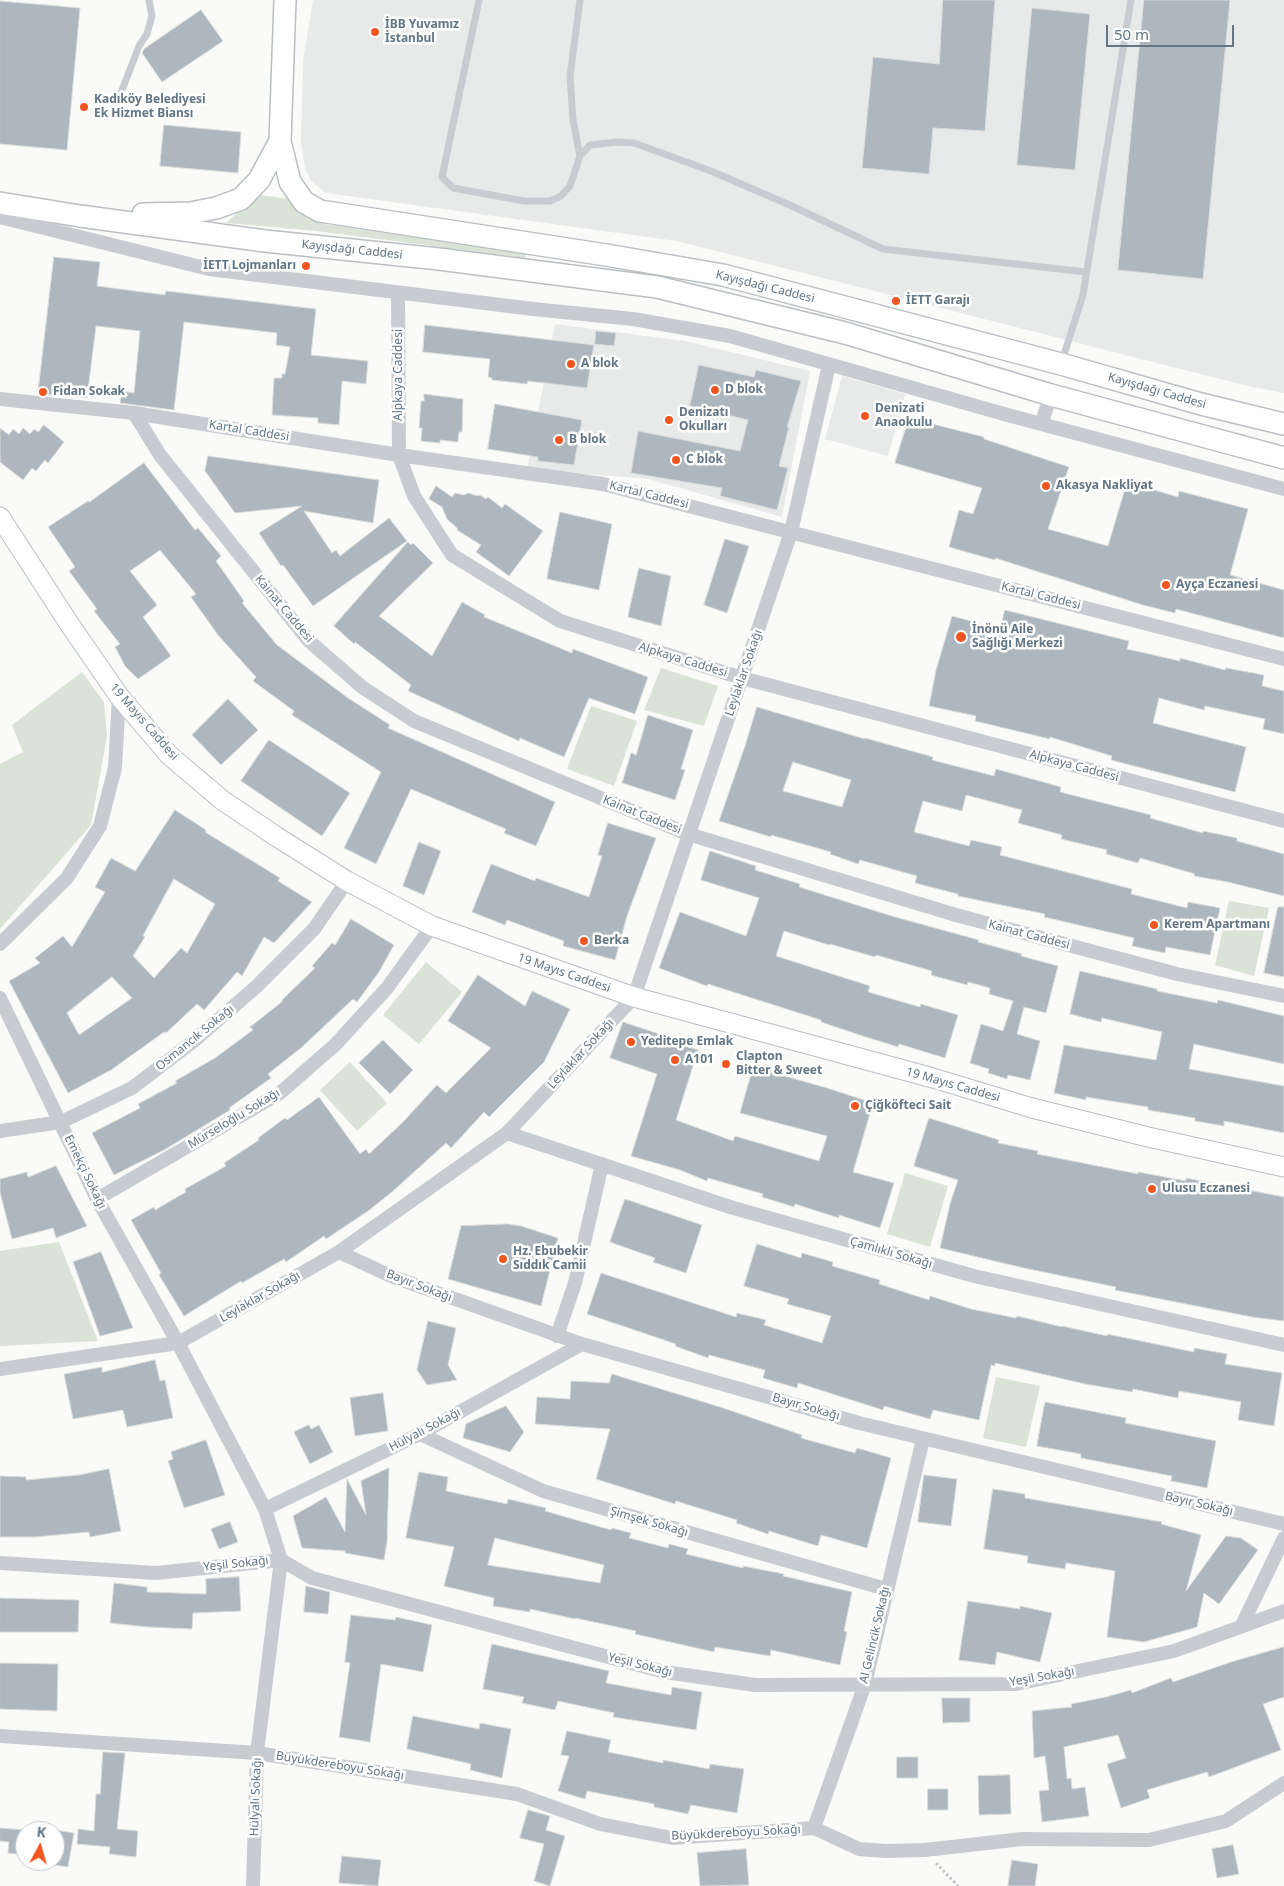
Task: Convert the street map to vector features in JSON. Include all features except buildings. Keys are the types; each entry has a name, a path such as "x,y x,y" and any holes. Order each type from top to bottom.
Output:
{"main road":[{"path":"80,216 190,213 216,208 240,200 259,180 280,141 286,1"},
{"name":"Kayışdağı Caddesi","path":"280,141 290,182 304,202 320,211 723,275 1061,364 1201,404 1284,424"},
{"name":"Kayışdağı Caddesi","path":"0,203 80,216 265,241 439,259 657,287 845,333 1051,395 1284,458"},
{"path":"1051,395 1061,364"}],"street":[{"path":"0,217 209,269 533,309 633,319 730,336 1041,424 1284,488"},
{"name":"Alpkaya Caddesi","path":"398,293 398,455 414,496 452,555 560,621 742,678 1284,821"},
{"name":"Leylaklar Sokağı","path":"178,1343 339,1252 507,1133 634,996 791,532 829,365"},
{"path":"1041,424 1051,395"},
{"name":"Kartal Caddesi","path":"0,399 134,413 398,455 604,484 1284,659"},
{"name":"Kainat Caddesi","path":"134,413 160,455 309,641 362,687 414,721 688,834 966,918 1177,974 1284,996"},
{"name":"19 Mayıs Caddesi","path":"0,517 119,696 169,755 222,800 347,881 432,926 634,996 933,1078 1032,1108 1148,1137 1284,1167"},
{"path":"0,944 67,878 100,826 115,768 119,696"},
{"name":"Osmancık Sokağı","path":"0,1131 61,1122 132,1088 195,1040 257,986 314,929 347,881"},
{"name":"Mürseloğlu Sokağı","path":"97,1198 280,1093 336,1044 387,988 432,926"},
{"name":"Emekçi Sokağı","path":"0,998 97,1198 178,1343"},
{"name":"Çamlıklı Sokağı","path":"507,1133 730,1207 974,1276 1284,1345"},
{"path":"557,1336 575,1283 602,1164"},
{"name":"Bayır Sokağı","path":"339,1252 394,1277 582,1344 849,1420 923,1439 1284,1524"},
{"path":"0,1369 178,1343 265,1510 281,1560"},
{"name":"Hülyalı Sokağı","path":"265,1510 420,1434 582,1344"},
{"name":"Şimşek Sokağı","path":"420,1434 542,1491 886,1589"},
{"name":"Al Gelincik Sokağı","path":"814,1828 865,1684 923,1439"},
{"path":"1242,1625 1284,1538"},
{"name":"Hülyalı Sokağı","path":"253,1886 257,1754 281,1560"},
{"name":"Yeşil Sokağı","path":"0,1563 156,1572 281,1560 312,1578 664,1672 755,1685 1016,1684 1174,1651 1284,1611"},
{"name":"Büyükdereboyu Sokağı","path":"0,1736 257,1754 517,1794 600,1824 672,1838 814,1828 859,1849 885,1851 925,1850 1022,1839 1149,1840 1226,1821 1284,1783"}],"lane":[{"path":"114,111 139,46 147,34 152,16 149,0"},
{"path":"479,0 442,177 453,188 524,201 550,201 560,196 570,186 580,156 590,145 616,142 634,143 711,171 792,206 883,249 1086,272"},
{"path":"580,0 570,76 580,156"},
{"path":"1061,364 1083,295 1131,0"}],"path":[{"path":"925,1850 958,1886"}],"shaded area":[{"path":"313,0 1284,0 1284,393 1248,386 677,241 326,193 311,181 305,168 301,143 303,60"},
{"path":"258,195 291,199 308,217 324,224 525,253 526,258 317,231 226,223"},
{"name":"Denizatı Okulları","path":"555,324 685,341 810,371 782,517 648,479 527,469"},
{"name":"Denizati Anaokulu","path":"842,376 905,394 888,456 825,439"},
{"path":"661,668 718,686 704,726 644,710"},
{"path":"82,672 104,702 107,736 91,825 0,929 0,764 23,752 12,725"},
{"path":"591,706 637,721 614,786 567,769"},
{"path":"1229,901 1269,908 1254,976 1215,965"},
{"path":"426,962 462,992 419,1044 383,1015"},
{"path":"350,1062 387,1103 357,1131 320,1090"},
{"path":"905,1173 948,1186 930,1247 887,1234"},
{"path":"59,1242 98,1341 0,1346 0,1251"},
{"path":"996,1377 1040,1386 1026,1447 983,1438"}],"place":[{"name":"İBB Yuvamız İstanbul","path":"375,32"},
{"name":"Kadıköy Belediyesi Ek Hizmet Biansı","path":"84,107"},
{"name":"İETT Lojmanları","path":"306,266"},
{"name":"İETT Garajı","path":"896,301"},
{"name":"A blok","path":"571,364"},
{"name":"D blok","path":"715,390"},
{"name":"Fidan Sokak","path":"43,392"},
{"name":"Denizati Anaokulu","path":"865,416"},
{"name":"Denizatı Okulları","path":"669,420"},
{"name":"B blok","path":"559,440"},
{"name":"C blok","path":"676,460"},
{"name":"Akasya Nakliyat","path":"1046,486"},
{"name":"Ayça Eczanesi","path":"1166,585"},
{"name":"İnönü Aile Sağlığı Merkezi","path":"961,637"},
{"name":"Kerem Apartmanı","path":"1154,925"},
{"name":"Berka","path":"584,941"},
{"name":"Yeditepe Emlak","path":"631,1042"},
{"name":"A101","path":"675,1060"},
{"name":"Clapton Bitter & Sweet","path":"726,1064"},
{"name":"Çiğköfteci Sait","path":"855,1106"},
{"name":"Ulusu Eczanesi","path":"1152,1189"},
{"name":"Hz. Ebubekir Sıddık Camii","path":"503,1259"}]}
